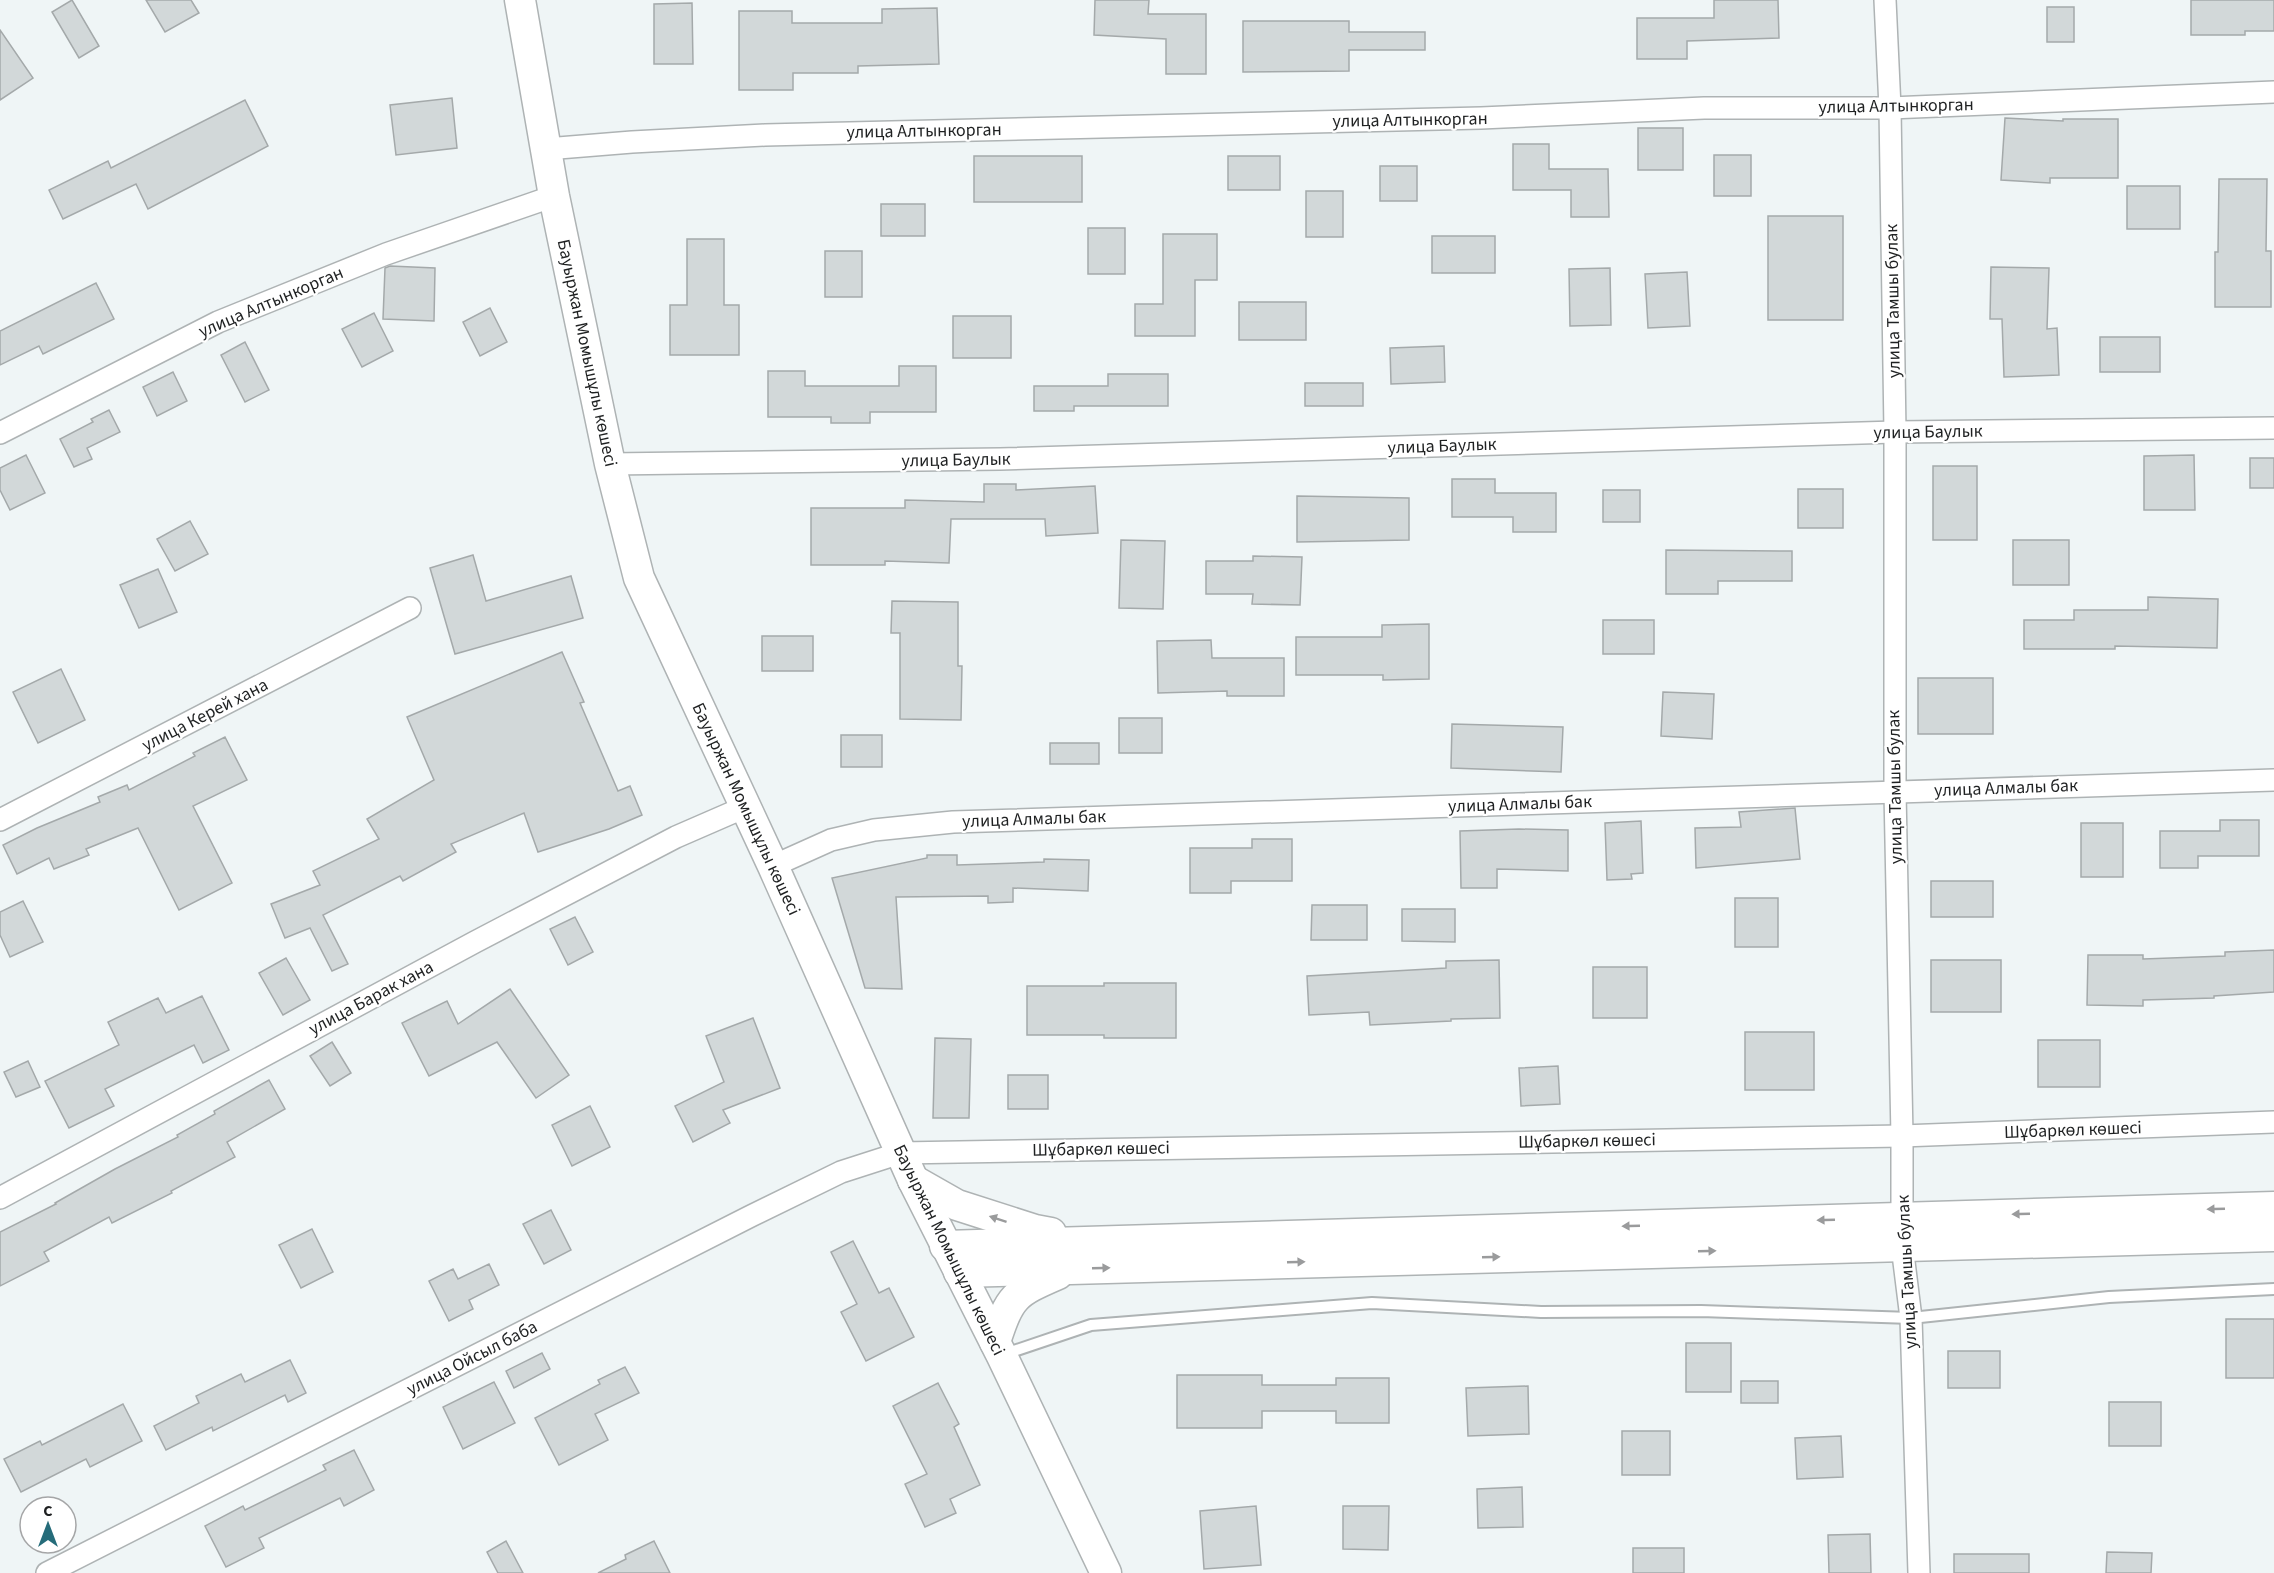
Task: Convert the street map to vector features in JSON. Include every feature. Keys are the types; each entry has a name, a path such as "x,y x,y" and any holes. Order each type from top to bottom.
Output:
{"street":[{"name":"Бауыржан Момышұлы көшесі","path":"520,0 554,196 610,464 639,578 773,866 900,1153 1106,1573"},
{"name":"улица Тамшы булак","path":"1885,0 1890,108 1895,432 1894,792 1902,1232 1911,1318 1919,1573"},
{"name":"улица Алтынкорган","path":"546,149 765,135 1481,118 1704,108 1890,108 2274,92"},
{"name":"улица Алтынкорган","path":"0,433 218,322 386,254 554,196"},
{"name":"улица Баулык","path":"610,464 1000,459 1895,432 2274,428"},
{"name":"улица Керей хана","path":"0,820 410,609"},
{"name":"улица Алмалы бак","path":"773,866 831,840 874,830 953,822 2274,780"},
{"name":"улица Барак хана","path":"0,1198 496,931 676,837 745,807"},
{"name":"Шұбаркөл көшесі","path":"900,1153 1902,1136 2274,1122"},
{"name":"улица Ойсыл баба","path":"47,1573 841,1172 900,1153"},
{"path":"913,1180 957,1205 995,1218 1035,1230 1095,1242"},
{"path":"952,1259 1070,1269 1902,1232 2274,1207"},
{"path":"952,1259 1095,1242 1902,1232 2274,1236"},
{"path":"998,1349 1003,1318 1012,1299 1028,1287 1070,1269"}],"lane":[{"path":"998,1349 1091,1325 1372,1303 1541,1312 1701,1311 1911,1318 2109,1297 2274,1289"}],"building":[{"path":"72,0 99,46 79,58 52,12"},
{"path":"146,0 191,0 199,13 165,32"},
{"path":"1095,0 1149,0 1148,14 1206,14 1206,74 1166,74 1166,39 1094,35"},
{"path":"1714,0 1778,0 1779,38 1687,41 1687,59 1637,59 1637,18 1714,18"},
{"path":"2191,0 2274,0 2274,31 2245,31 2245,35 2191,35"},
{"path":"692,3 693,64 654,64 654,4"},
{"path":"2047,7 2074,7 2074,42 2047,42"},
{"path":"937,8 939,64 858,66 858,73 793,73 793,90 739,90 739,11 792,11 792,23 882,23 882,9"},
{"path":"1243,21 1349,21 1349,32 1425,32 1425,50 1349,50 1349,71 1243,72"},
{"path":"0,30 33,78 0,100"},
{"path":"452,98 457,148 396,155 390,105"},
{"path":"245,100 268,146 148,209 136,184 63,219 49,190 108,161 111,168"},
{"path":"2005,118 2063,121 2063,119 2118,119 2118,178 2050,178 2050,183 2001,180"},
{"path":"1638,128 1683,128 1683,170 1638,170"},
{"path":"1513,144 1549,144 1549,169 1608,169 1609,217 1571,217 1571,190 1513,190"},
{"path":"1714,155 1751,155 1751,196 1714,196"},
{"path":"974,156 1082,156 1082,202 974,202"},
{"path":"1228,156 1280,156 1280,190 1228,190"},
{"path":"1380,166 1417,166 1417,201 1380,201"},
{"path":"2219,179 2267,179 2266,251 2271,251 2271,307 2215,307"},
{"path":"2127,186 2180,186 2180,229 2127,229"},
{"path":"1306,191 1343,191 1343,237 1306,237"},
{"path":"881,204 925,204 925,236 881,236"},
{"path":"1768,216 1843,216 1843,320 1768,320"},
{"path":"1088,228 1125,228 1125,274 1088,274"},
{"path":"1163,234 1217,234 1217,280 1195,280 1195,336 1135,336 1135,304 1163,304"},
{"path":"1432,236 1495,236 1495,273 1432,273"},
{"path":"687,239 724,239 724,305 739,305 739,355 670,355 670,305 687,305"},
{"path":"825,251 862,251 862,297 825,297"},
{"path":"390,266 435,268 434,321 383,319 385,268"},
{"path":"1991,267 2049,268 2047,329 2057,328 2059,375 2004,377 2002,319 1990,319"},
{"path":"1610,268 1611,325 1570,326 1569,269"},
{"path":"1687,272 1690,326 1648,328 1645,274"},
{"path":"96,283 114,319 43,354 39,346 0,365 0,331"},
{"path":"1239,302 1306,302 1306,340 1239,340"},
{"path":"490,308 507,342 480,356 463,322"},
{"path":"374,313 393,351 362,367 342,329"},
{"path":"953,316 1011,316 1011,358 953,358"},
{"path":"2100,337 2160,337 2160,372 2100,372"},
{"path":"245,342 269,390 245,402 221,355"},
{"path":"1444,346 1445,382 1391,384 1390,348"},
{"path":"899,366 936,366 936,412 870,412 870,423 831,423 831,417 768,417 768,371 805,371 805,386 899,386"},
{"path":"173,372 187,401 157,416 143,387"},
{"path":"1108,374 1168,374 1168,406 1074,406 1074,411 1034,411 1034,386 1108,386"},
{"path":"1305,383 1363,383 1363,406 1305,406"},
{"path":"109,410 120,432 87,448 92,459 74,467 60,439 93,422 91,419"},
{"path":"26,455 45,493 10,510 0,490 0,468"},
{"path":"2194,455 2195,510 2144,510 2144,456"},
{"path":"2250,458 2274,458 2274,488 2250,488"},
{"path":"1933,466 1977,466 1977,540 1933,540"},
{"path":"1452,479 1495,479 1495,493 1556,493 1556,532 1513,532 1513,517 1452,517"},
{"path":"984,484 1016,484 1016,490 1095,486 1098,533 1046,536 1045,519 951,519 949,563 885,561 885,565 811,565 811,508 905,508 905,500 984,502"},
{"path":"1798,489 1843,489 1843,528 1798,528"},
{"path":"1603,490 1640,490 1640,522 1603,522"},
{"path":"1297,496 1409,498 1409,540 1297,542"},
{"path":"190,521 208,554 175,571 157,539"},
{"path":"1121,540 1165,541 1163,609 1119,608"},
{"path":"2013,540 2069,540 2069,585 2013,585"},
{"path":"1666,550 1792,551 1792,581 1718,581 1718,594 1666,594"},
{"path":"473,555 486,601 571,576 583,618 455,654 430,568"},
{"path":"1253,556 1302,557 1300,605 1252,604 1253,594 1206,594 1206,561 1253,561"},
{"path":"158,569 177,612 139,628 120,585"},
{"path":"2148,597 2218,599 2217,648 2115,646 2115,649 2024,649 2024,620 2074,620 2074,610 2148,610"},
{"path":"892,601 958,602 958,666 962,666 961,720 900,719 900,633 891,633"},
{"path":"1603,620 1654,620 1654,654 1603,654"},
{"path":"1429,624 1429,679 1383,680 1383,675 1296,675 1296,637 1382,637 1382,625"},
{"path":"762,636 813,636 813,671 762,671"},
{"path":"1211,640 1212,658 1284,658 1284,696 1227,696 1227,691 1158,693 1157,641"},
{"path":"562,652 584,702 580,703 618,791 630,786 642,815 609,829 538,852 524,813 451,844 456,852 403,881 400,876 323,915 348,964 332,971 310,928 285,938 271,904 320,885 313,871 379,839 367,819 434,780 407,717"},
{"path":"61,669 85,720 38,743 13,692"},
{"path":"1918,678 1993,678 1993,734 1918,734"},
{"path":"1663,692 1714,694 1712,739 1661,736"},
{"path":"1119,718 1162,718 1162,753 1119,753"},
{"path":"1452,724 1563,727 1561,772 1451,768"},
{"path":"841,735 882,735 882,767 841,767"},
{"path":"225,737 247,780 193,806 232,883 179,910 138,828 86,849 89,855 54,869 49,858 17,874 3,845 100,802 98,797 127,785 129,790 195,756 193,753"},
{"path":"1050,743 1099,743 1099,764 1050,764"},
{"path":"1795,808 1800,859 1696,868 1695,828 1741,827 1739,812"},
{"path":"2220,820 2259,820 2259,856 2198,856 2198,868 2160,868 2160,831 2220,831"},
{"path":"1641,821 1643,873 1631,874 1632,879 1607,880 1605,823"},
{"path":"2081,823 2123,823 2123,877 2081,877"},
{"path":"1568,830 1568,871 1497,869 1497,888 1461,888 1460,831"},
{"path":"1252,839 1292,839 1292,881 1231,881 1231,893 1190,893 1190,848 1252,848"},
{"path":"927,855 957,855 957,865 1044,862 1044,859 1089,860 1088,891 1013,888 1013,902 988,903 988,896 896,897 902,989 865,988 832,878 927,858"},
{"path":"1931,881 1993,881 1993,917 1931,917"},
{"path":"1735,898 1778,898 1778,947 1735,947"},
{"path":"23,901 43,942 10,957 0,935 0,912"},
{"path":"1312,905 1367,905 1367,940 1311,940"},
{"path":"1402,909 1455,909 1455,942 1402,941"},
{"path":"575,917 593,952 568,965 550,929"},
{"path":"2274,950 2274,992 2214,996 2214,998 2143,1000 2143,1006 2087,1005 2088,955 2143,955 2143,959 2225,956 2225,952"},
{"path":"286,958 310,1000 283,1015 259,973"},
{"path":"1499,960 1500,1018 1370,1025 1369,1012 1309,1015 1307,976 1446,968 1446,961"},
{"path":"1931,960 2001,960 2001,1012 1931,1012"},
{"path":"1593,967 1647,967 1647,1018 1593,1018"},
{"path":"1104,983 1176,983 1176,1038 1027,1035 1027,986 1104,986"},
{"path":"510,989 569,1075 536,1098 497,1042 429,1076 402,1023 447,1001 458,1024"},
{"path":"202,996 229,1050 203,1063 194,1045 105,1089 114,1106 69,1128 45,1081 119,1045 108,1022 158,998 166,1013"},
{"path":"753,1018 780,1088 723,1110 730,1123 693,1142 675,1106 724,1082 706,1036"},
{"path":"1745,1032 1814,1032 1814,1090 1745,1090"},
{"path":"935,1038 971,1039 969,1118 933,1118"},
{"path":"2038,1040 2100,1040 2100,1087 2038,1087"},
{"path":"332,1042 351,1073 330,1086 310,1056"},
{"path":"28,1061 40,1087 16,1097 4,1072"},
{"path":"1558,1066 1560,1104 1521,1106 1519,1068"},
{"path":"1008,1075 1048,1075 1048,1109 1008,1109"},
{"path":"269,1080 285,1109 227,1142 235,1157 171,1191 172,1193 112,1223 109,1217 44,1252 49,1261 0,1286 0,1232 178,1137 177,1135 215,1114 214,1111"},
{"path":"590,1106 610,1147 572,1166 552,1125"},
{"path":"551,1210 571,1250 544,1264 523,1224"},
{"path":"312,1229 333,1272 301,1288 279,1245"},
{"path":"853,1241 879,1293 889,1288 914,1337 866,1361 841,1312 857,1304 831,1252"},
{"path":"489,1264 499,1285 469,1300 473,1309 449,1321 429,1281 453,1269 458,1279"},
{"path":"2226,1319 2274,1319 2274,1378 2226,1378"},
{"path":"1686,1343 1731,1343 1731,1392 1686,1392"},
{"path":"1948,1351 2000,1351 2000,1388 1948,1388"},
{"path":"542,1353 550,1369 514,1388 506,1371"},
{"path":"290,1360 306,1393 288,1402 285,1395 213,1431 212,1427 166,1450 154,1426 199,1403 196,1396 241,1374 245,1382"},
{"path":"625,1367 639,1393 595,1414 608,1440 559,1465 535,1418 600,1384 598,1380"},
{"path":"1177,1375 1262,1375 1262,1385 1336,1385 1336,1378 1389,1378 1389,1423 1336,1423 1336,1411 1262,1411 1262,1428 1177,1428"},
{"path":"1741,1381 1778,1381 1778,1403 1741,1403"},
{"path":"494,1382 515,1423 463,1449 443,1407"},
{"path":"938,1383 959,1424 954,1427 980,1485 950,1499 956,1513 925,1527 905,1484 927,1474 893,1406"},
{"path":"1528,1386 1529,1434 1468,1436 1466,1388"},
{"path":"2109,1402 2161,1402 2161,1446 2109,1446"},
{"path":"123,1404 142,1441 90,1467 86,1459 21,1492 4,1459 40,1441 42,1445"},
{"path":"1622,1431 1670,1431 1670,1475 1622,1475"},
{"path":"1841,1436 1843,1477 1797,1479 1795,1438"},
{"path":"354,1450 374,1490 344,1506 340,1498 259,1538 264,1548 226,1567 205,1526 243,1506 245,1510 326,1470 323,1465"},
{"path":"1522,1487 1523,1527 1478,1528 1477,1489"},
{"path":"1256,1506 1261,1565 1204,1569 1200,1511"},
{"path":"1343,1506 1389,1506 1388,1550 1343,1549"},
{"path":"1870,1534 1871,1573 1829,1573 1828,1535"},
{"path":"506,1541 523,1573 498,1573 487,1552"},
{"path":"654,1541 670,1573 598,1573 626,1559 625,1555"},
{"path":"1633,1548 1684,1548 1684,1573 1633,1573"},
{"path":"2107,1552 2152,1553 2151,1573 2106,1573"},
{"path":"1954,1554 2029,1554 2029,1573 1954,1573"}]}
